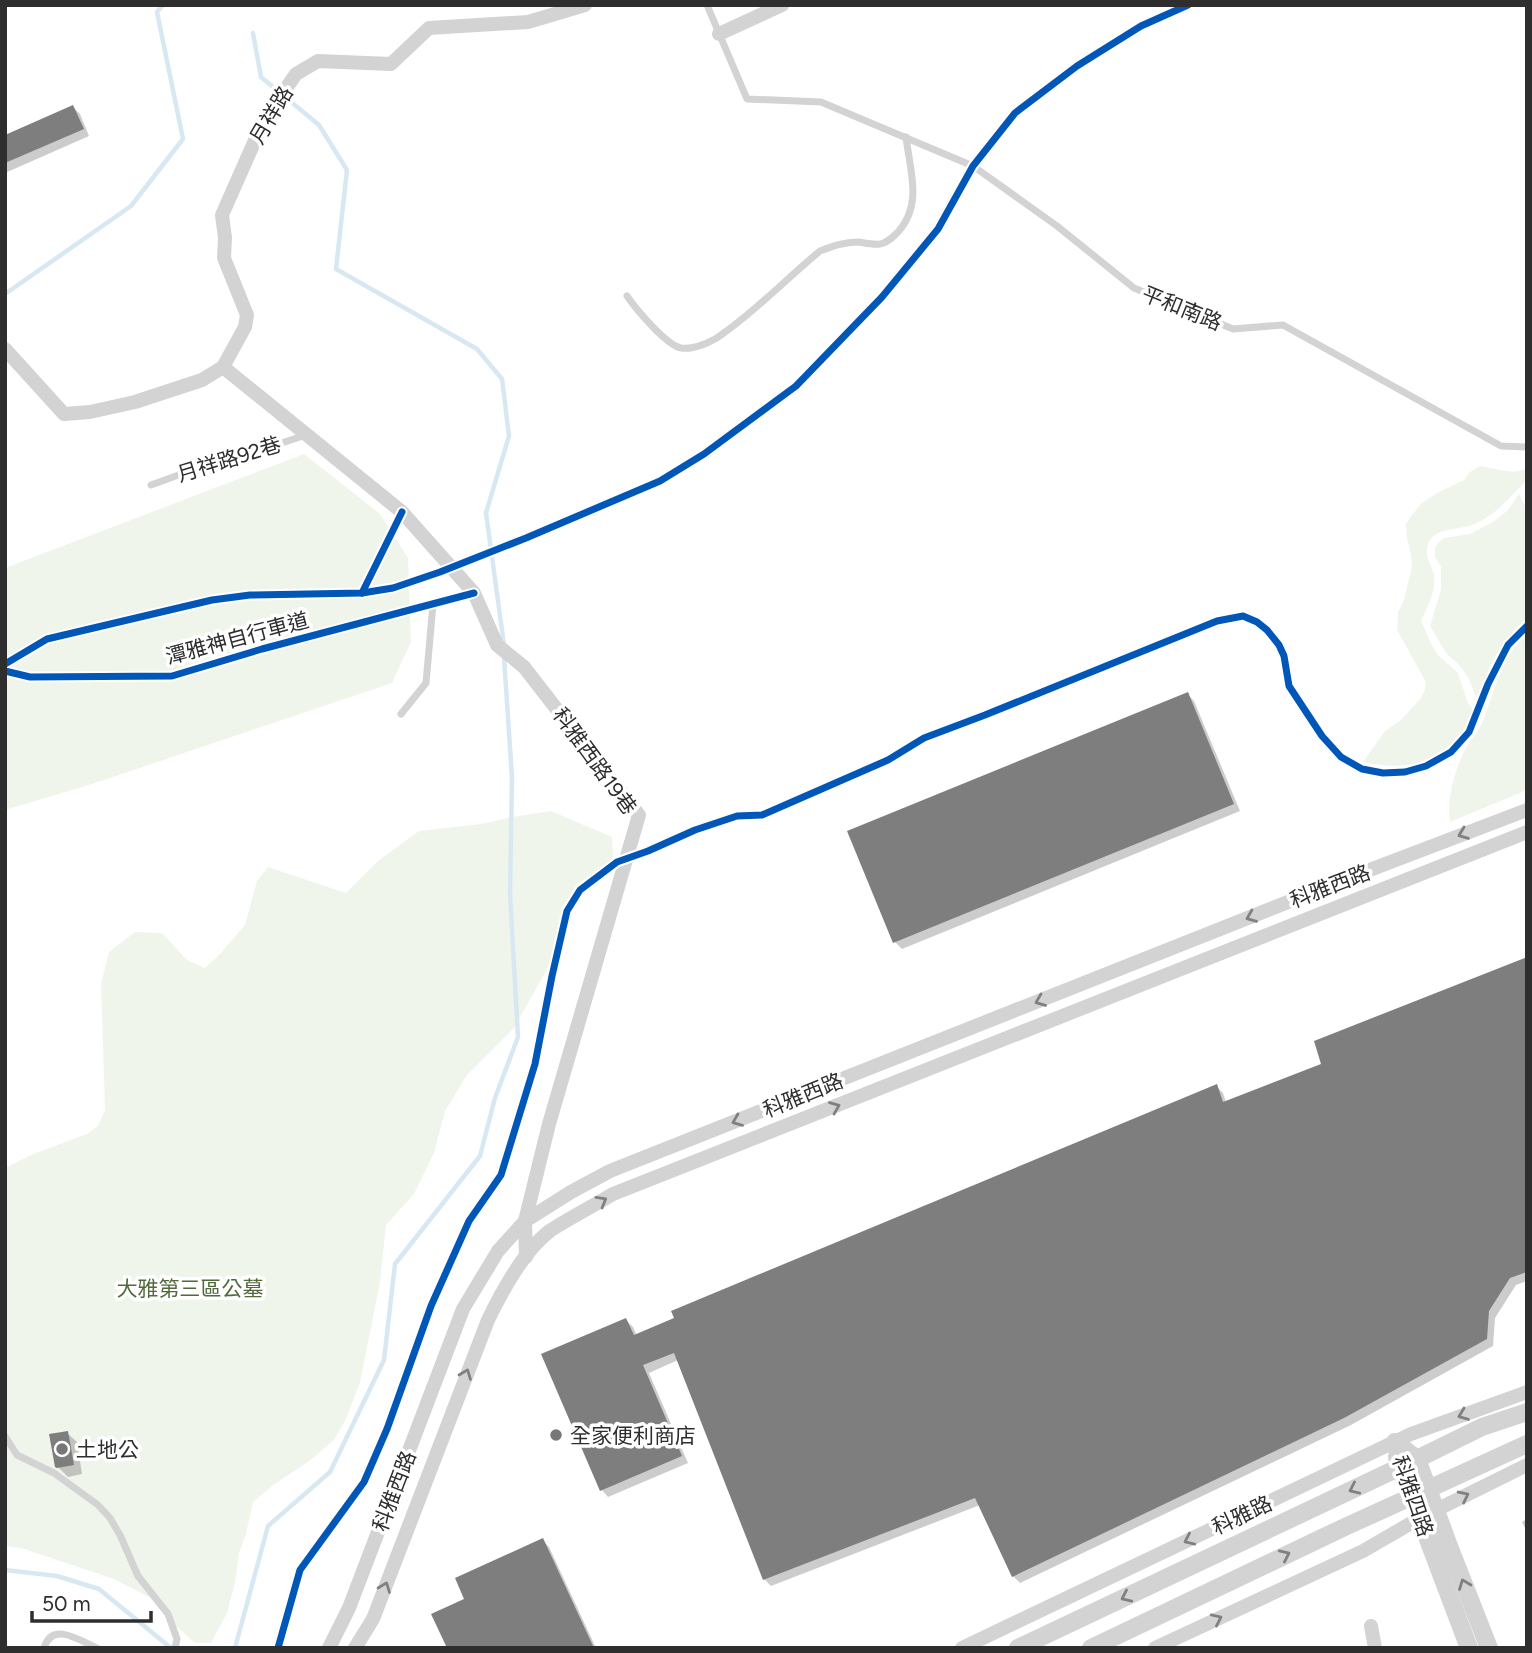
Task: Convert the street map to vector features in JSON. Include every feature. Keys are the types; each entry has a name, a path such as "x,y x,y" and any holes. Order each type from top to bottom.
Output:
{"street":[{"name":"月祥路","path":"223,367 245,327 247,315 224,258 222,215 264,120 296,74 318,61 391,64 429,28 528,22 585,5"},
{"path":"719,34 782,5"},
{"path":"5,349 64,414 90,412 135,402 202,380 223,367 307,435"},
{"name":"科雅西路19巷","path":"307,435 402,512 474,593 497,645 524,667 639,815 549,1124 525,1221 526,1257"},
{"name":"科雅西路","path":"329,1648 349,1608 463,1309 498,1251 525,1221 610,1171 1527,810"},
{"name":"科雅西路","path":"355,1648 373,1619 488,1320 503,1289 526,1257 549,1232 614,1194 1527,832"},
{"name":"科雅路","path":"962,1648 1395,1442 1527,1392"},
{"name":"科雅路","path":"1018,1648 1418,1460 1482,1427 1527,1412"},
{"name":"科雅四路","path":"1395,1442 1418,1460 1489,1648"},
{"name":"科雅四路","path":"1395,1442 1399,1468 1469,1648"},
{"path":"1091,1648 1527,1444"},
{"path":"1155,1648 1363,1551 1436,1509 1527,1465"},
{"path":"1371,1626 1374,1648"}],"lane":[{"path":"707,5 719,34"},
{"name":"平和南路","path":"719,34 747,99 821,102 973,166 1057,226 1133,289 1233,329 1283,325 1501,446 1527,447"},
{"path":"627,296 667,340 679,348 692,348 719,337 820,251 840,243 879,244 892,238 911,212 912,178 905,137"},
{"name":"月祥路92巷","path":"152,485 307,435"},
{"path":"401,714 426,683 433,604"},
{"path":"5,1436 17,1455 54,1473 98,1505 110,1518 138,1576 168,1614 177,1639 175,1648"},
{"path":"44,1648 46,1640 52,1635 62,1633 97,1648"}],"green space":[{"path":"304,454 380,514 408,558 411,642 392,683 89,785 5,810 5,568"},
{"path":"1480,466 1510,471 1527,468 1527,480 1488,517 1466,527 1445,530 1429,541 1427,555 1434,574 1434,586 1421,621 1439,656 1458,673 1468,703 1475,712 1454,741 1429,759 1398,766 1363,762 1385,731 1401,720 1421,698 1425,689 1426,682 1397,630 1398,612 1404,600 1412,567 1406,524 1422,503 1464,480"},
{"path":"1519,494 1527,510 1527,619 1498,651 1478,702 1469,679 1446,653 1430,626 1441,589 1441,567 1435,557 1435,547 1443,538 1470,534 1493,522 1507,511"},
{"path":"1527,634 1527,790 1450,822 1450,794 1458,765 1482,724 1504,664"},
{"name":"大雅第三區公墓","path":"551,811 612,837 613,859 584,887 562,927 546,971 514,1028 467,1075 445,1111 434,1153 414,1194 386,1225 380,1282 360,1382 346,1419 334,1440 253,1502 227,1613 211,1643 195,1643 151,1598 114,1579 21,1548 5,1546 5,1168 87,1134 98,1126 105,1110 101,984 109,952 135,932 162,933 187,960 205,968 245,925 257,881 268,867 346,893 378,861 419,831 481,824"}],"building":[{"path":"73,105 84,129 5,163 5,135"},
{"path":"1188,692 1234,804 893,943 847,831"},
{"path":"1527,957 1527,1272 1510,1278 1489,1311 1487,1339 1344,1418 1012,1577 975,1498 763,1580 674,1353 643,1365 682,1456 600,1491 541,1354 626,1318 634,1335 674,1318 671,1311 1217,1084 1223,1102 1321,1064 1314,1041"},
{"name":"土地公","path":"68,1431 74,1465 57,1468 49,1434"},
{"path":"543,1538 594,1648 447,1648 431,1614 464,1599 455,1578"}],"waterway":[{"path":"5,294 131,206 183,139 157,12 163,5"},
{"path":"253,33 261,77 319,125 347,170 336,269 477,349 502,379 509,436 486,513 504,645"},
{"path":"235,1648 268,1526 330,1472 384,1360 395,1264 480,1156 495,1098 518,1037 510,893 512,778 504,657"},
{"path":"5,1570 57,1576 99,1589 171,1648"}],"cycle path":[{"name":"潭雅神自行車道","path":"5,664 47,639 212,600 250,595 362,593 393,588 526,538 660,481 704,454 796,386 882,297 938,229 973,166 1015,113 1077,66 1141,26 1188,5"},
{"path":"362,593 402,512"},
{"name":"潭雅神自行車道","path":"5,671 30,677 172,676 262,649 474,593"},
{"path":"278,1648 300,1570 364,1482 387,1429 431,1306 469,1221 501,1175 535,1064 567,911 580,890 617,862 737,816 762,815 888,760 924,738 1217,621 1243,616 1267,630 1279,645 1284,656 1289,686 1322,736 1341,757 1362,769 1383,773 1405,772 1426,766 1451,752 1469,732 1488,684 1508,645 1527,626"}],"place":[{"name":"全家便利商店","path":"556,1435"},
{"name":"土地公","path":"62,1449"}]}
